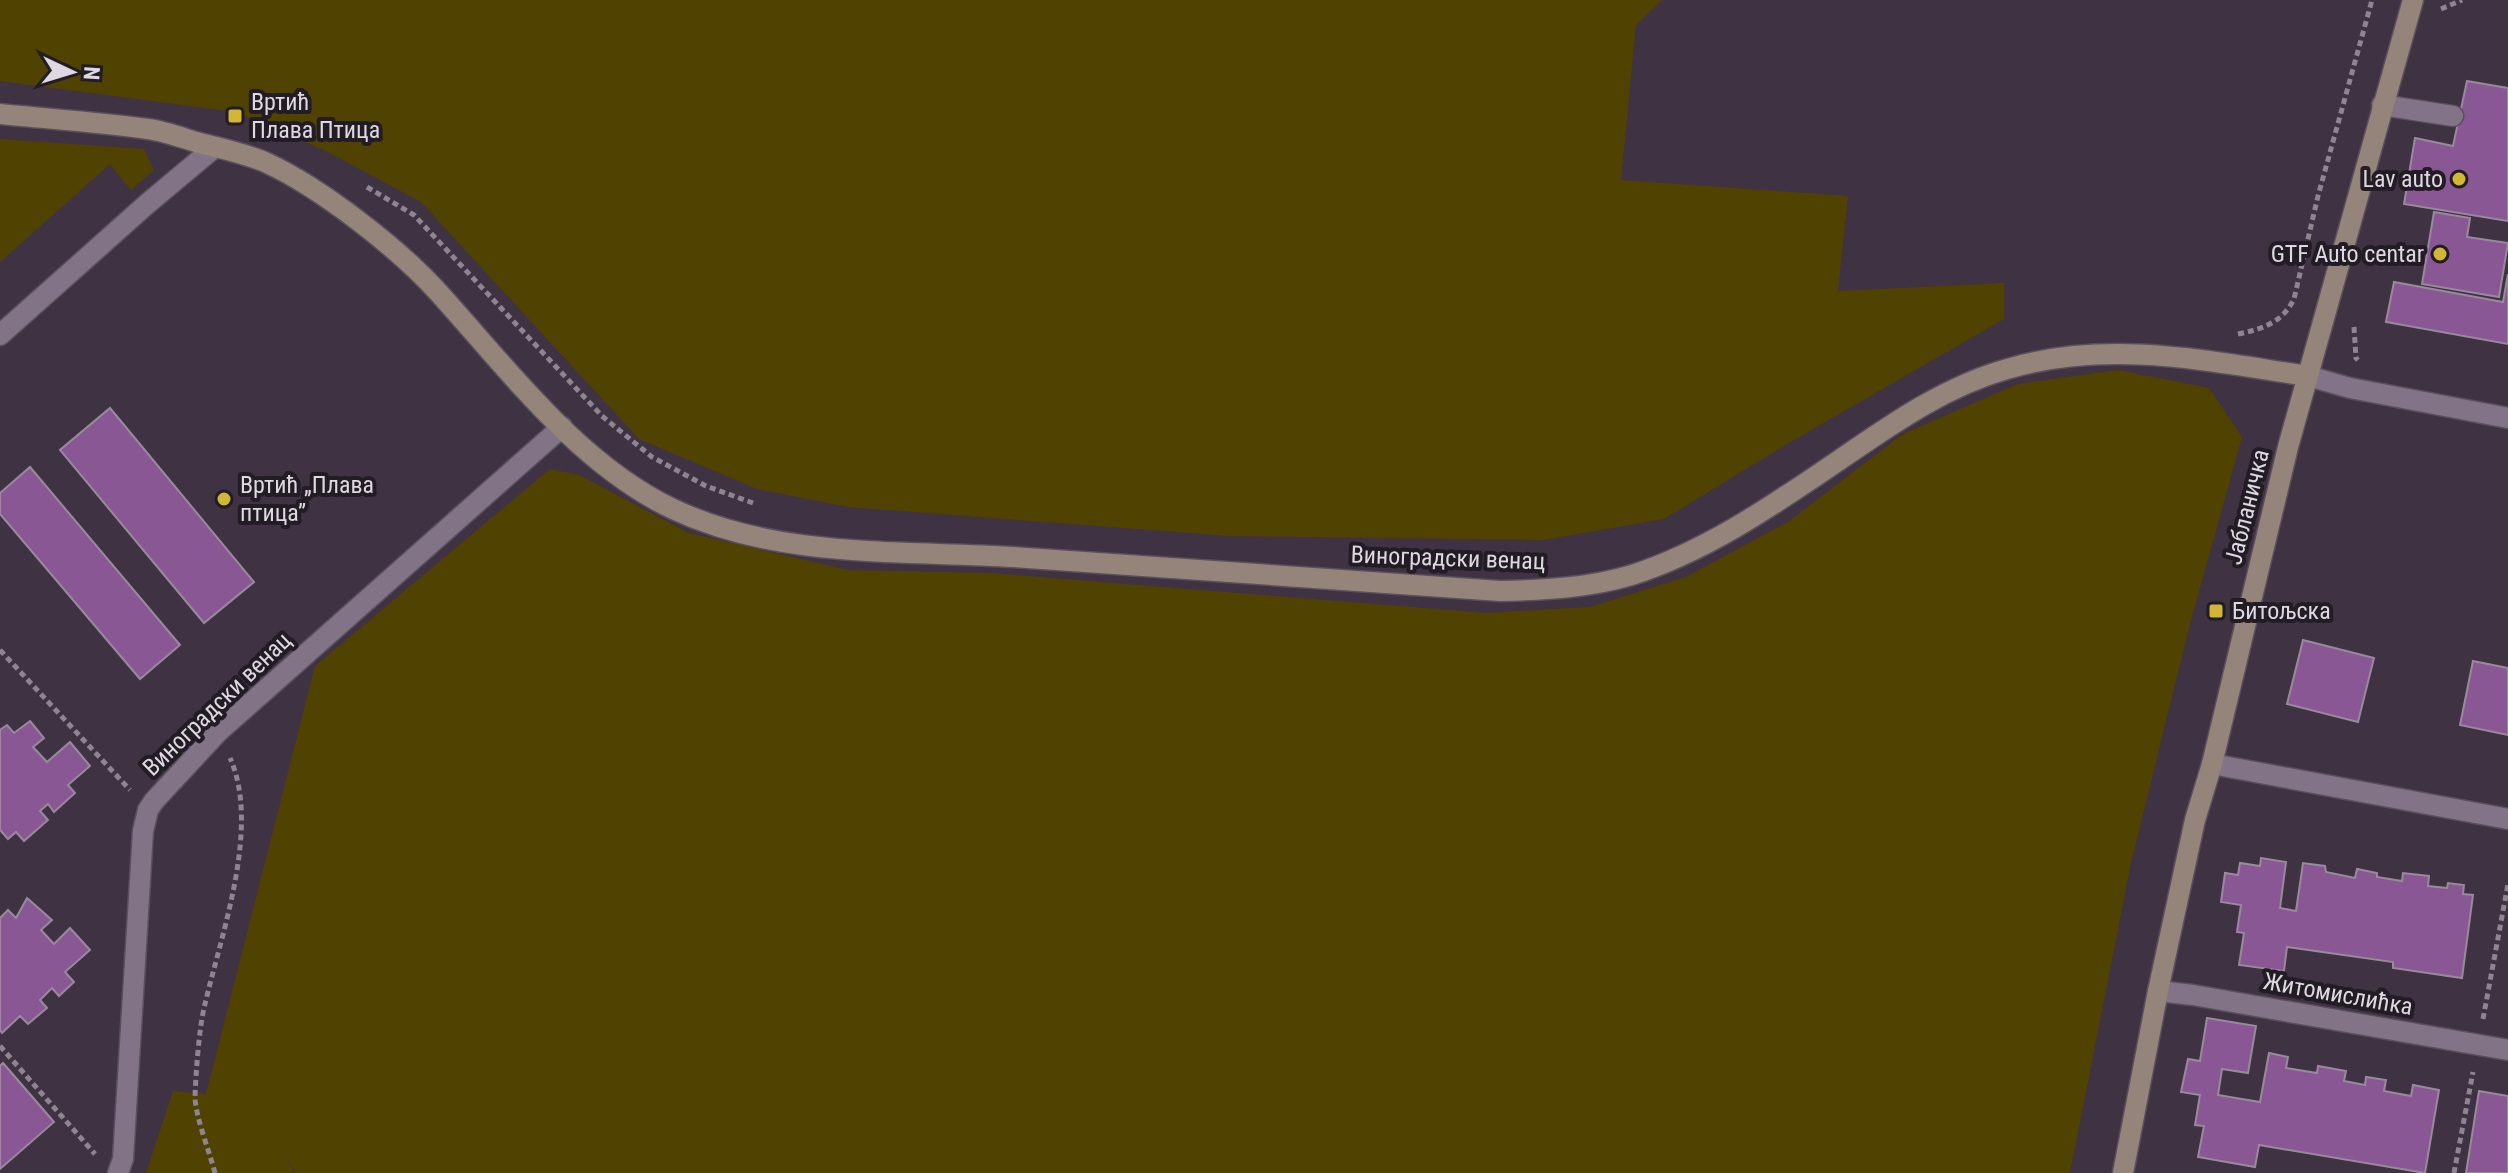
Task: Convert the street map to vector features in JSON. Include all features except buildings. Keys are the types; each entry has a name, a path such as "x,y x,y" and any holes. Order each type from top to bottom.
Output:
{"street":[{"name":"Јабланичка","path":"2123,1173 2195,820 2212,764 2288,447 2413,0"},
{"path":"2382,105 2453,116"},
{"name":"Виноградски венац","path":"0,114 151,129 262,161 286,172 339,207 434,287 588,454 646,495 704,521 770,540 849,550 1008,557 1500,591 1536,590 1630,575 1679,557 1770,506 1917,407 2007,369 2067,357 2156,354 2308,376"},
{"path":"0,335 215,147"},
{"path":"2308,376 2350,388 2508,418"},
{"name":"Виноградски венац","path":"109,1167 123,1159 143,831 148,810 160,793 218,732 562,427"},
{"path":"2212,764 2508,819"},
{"name":"Житомислићка","path":"2158,991 2508,1050"}],"path":[{"path":"2225,337 2261,329 2287,313 2294,299 2318,196 2372,0"},
{"path":"2440,9 2462,0"},
{"path":"363,185 414,215 602,416 652,457 706,486 763,506"},
{"path":"2353,325 2356,358 2365,364"},
{"path":"0,650 148,810"},
{"path":"215,1173 195,1099 204,1008 229,915 241,843 240,795 233,766 218,732"},
{"path":"0,1046 109,1167"}],"shaded area":[{"path":"0,0 1662,0 1636,25 1621,180 1848,196 1838,291 2004,283 2004,319 1664,519 1543,540 1230,536 848,507 757,489 639,439 421,202 328,152 236,112 0,81"},
{"path":"0,139 144,149 154,170 131,190 110,164 0,262"},
{"path":"2118,370 2209,388 2242,437 2190,624 2131,863 2070,1173 295,1173 280,1147 294,1173 146,1173 173,1091 206,1094 315,666 550,469 579,475 689,533 848,570 991,573 1486,613 1590,607 1686,577 1788,522 1903,434 2018,384"}],"place":[{"name":"Вртић Плава Птица","path":"235,116"},
{"name":"Lav auto","path":"2459,179"},
{"name":"GTF Auto centar","path":"2440,254"},
{"name":"Вртић „Плава птица”","path":"224,499"},
{"name":"Битољска","path":"2216,611"}]}
